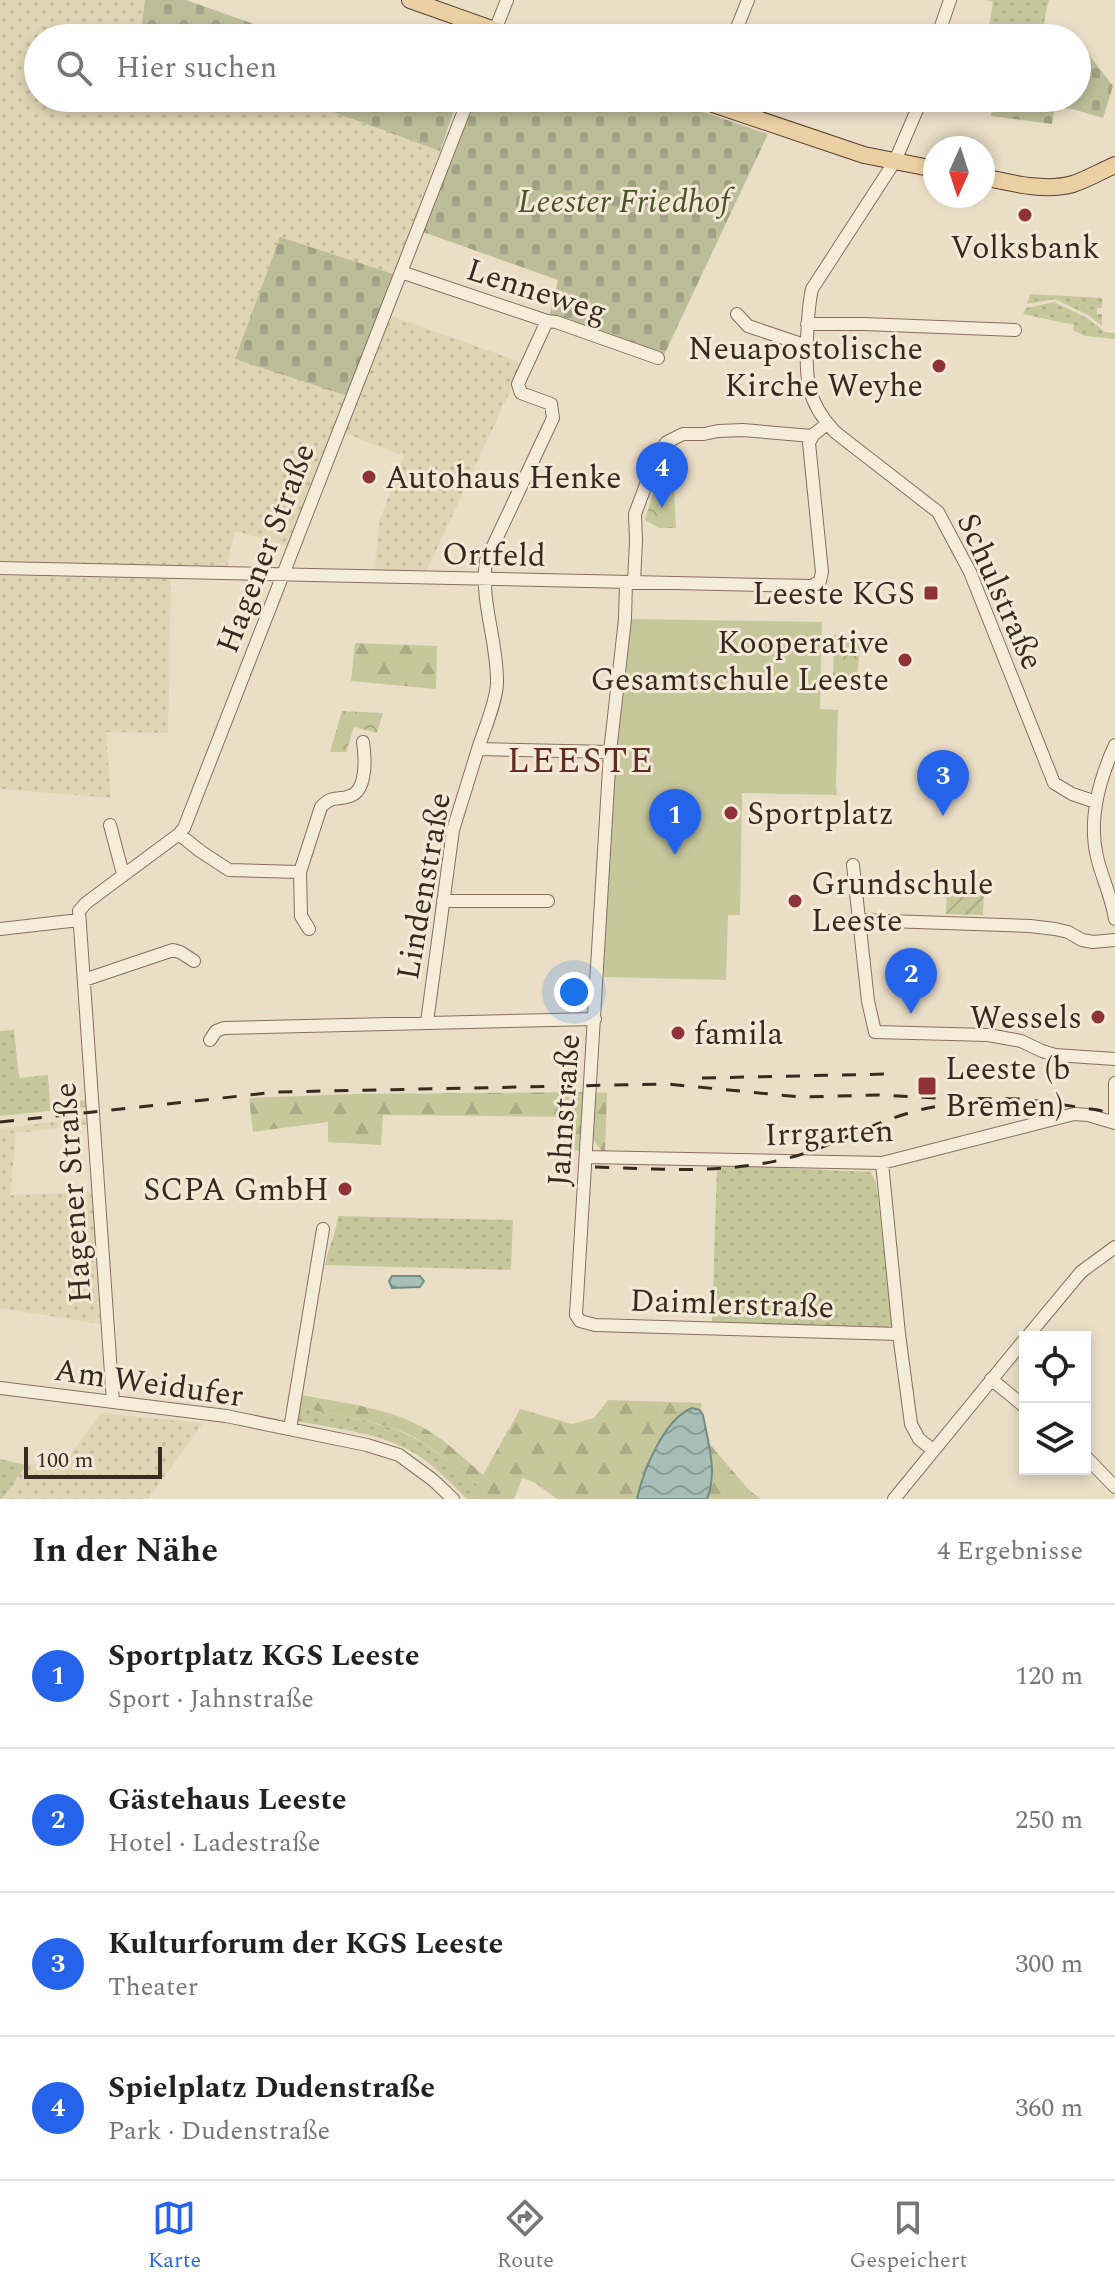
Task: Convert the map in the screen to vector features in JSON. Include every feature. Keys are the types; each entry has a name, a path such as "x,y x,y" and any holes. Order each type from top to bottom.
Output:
{"main road":[{"path":"410,0 469,24"},
{"path":"742,112 864,155 923,167"},
{"path":"995,179 1061,186 1115,165"}],"street":[{"path":"497,24 507,0"},
{"path":"739,24 748,0"},
{"path":"942,24 950,0"},
{"name":"Hagener Straße","path":"179,834 214,754 464,112"},
{"name":"Schulstraße","path":"916,112 895,161 812,289 807,324 807,385 812,399 835,432 938,512 966,564 1054,783 1072,794 1096,802"},
{"name":"Lenneweg","path":"401,272 658,358"},
{"path":"737,314 748,326 807,346"},
{"path":"483,580 486,561 553,418 551,404 521,393 518,384 547,321"},
{"path":"807,324 1015,330"},
{"path":"812,436 827,424"},
{"name":"Jahnstraße","path":"576,1306 610,752 635,514 657,455 667,442 683,434 758,431 812,436"},
{"name":"Ortfeld","path":"0,568 812,586 820,581 822,572 808,450 812,436"},
{"name":"Lindenstraße","path":"427,1022 453,830 497,687 496,659 483,580"},
{"path":"309,929 301,916 300,872 321,807 327,800 350,796 357,791 366,760 363,742"},
{"path":"1115,745 1096,802 1094,827 1096,854 1115,919"},
{"path":"478,749 610,752"},
{"path":"110,825 123,874"},
{"path":"0,929 79,920 79,911 86,903 179,834 229,870 300,872"},
{"path":"853,865 868,1001 875,1032 988,1035 1021,1041 1055,1055 1115,1059"},
{"path":"443,901 548,901"},
{"name":"Hagener Straße","path":"79,920 113,1402"},
{"path":"859,920 1030,926 1055,929 1093,942 1115,940"},
{"path":"84,980 173,950 194,961"},
{"path":"210,1040 216,1031 224,1028 595,1019"},
{"path":"1115,1083 1115,1121"},
{"name":"Irrgarten","path":"587,1157 882,1163 1056,1117 1074,1114 1115,1121"},
{"path":"882,1163 911,1424 919,1439 933,1450"},
{"path":"290,1429 323,1229"},
{"path":"1032,1331 1081,1272 1115,1247"},
{"name":"Daimlerstraße","path":"576,1306 576,1315 588,1325 899,1334"},
{"path":"894,1499 1019,1346"},
{"path":"991,1379 1020,1403"},
{"name":"Am Weidufer","path":"0,1388 226,1416 367,1445 399,1455 453,1499"},
{"path":"1091,1462 1115,1487"}],"shaded area":[{"path":"0,0 145,0 142,24 24,24 24,112 333,112 440,151 393,274 279,237 348,396 288,546 235,531 226,571 0,566"},
{"path":"389,315 523,363 424,571 374,570 380,519 404,456 342,432"},
{"path":"0,571 171,575 168,733 106,732 111,798 0,789"},
{"path":"88,1117 89,1124 16,1133 10,1195 94,1192 100,1324 0,1308 0,1129"},
{"path":"101,1413 203,1423 148,1499 2,1499 26,1465 65,1461"}],"green space":[{"path":"145,0 186,0 254,24 142,24"},
{"path":"985,0 1049,0 1044,24 989,24 993,2"},
{"path":"1091,57 1113,86 1103,118 1082,112 1091,112"},
{"path":"333,112 453,112 440,151"},
{"name":"Leester Friedhof","path":"470,112 704,112 768,134 664,355 549,317 558,280 423,232"},
{"path":"992,112 1054,112 1052,124 991,116"},
{"path":"280,237 393,274 348,396 235,359"},
{"path":"1030,294 1102,298 1102,308 1097,308 1097,314 1102,314 1102,326 1088,315 1055,299 1027,304"},
{"path":"1054,302 1087,318 1105,332 1115,333 1115,339 1085,336 1073,330 1074,325 1023,314 1026,308"},
{"path":"665,468 674,491 676,528 659,528 645,520"},
{"path":"628,619 822,622 820,709 838,710 837,795 742,793 740,915 728,915 726,980 603,977 615,747"},
{"path":"834,635 856,637 860,649 857,679 833,680"},
{"path":"355,643 437,646 436,689 351,681"},
{"path":"342,711 383,713 377,733 354,727 346,752 330,752"},
{"path":"947,889 984,890 983,915 946,914"},
{"path":"14,1030 19,1078 48,1075 50,1104 85,1100 86,1107 0,1116 0,1031"},
{"path":"584,1092 579,1151 574,1150 573,1117 383,1115 381,1145 328,1142 328,1122 253,1132 249,1098 354,1094"},
{"path":"595,1092 607,1093 605,1152 593,1134"},
{"path":"717,1165 871,1172 876,1183 893,1323 886,1329 712,1324"},
{"path":"338,1216 513,1220 511,1270 325,1265"},
{"path":"302,1395 367,1407 415,1423 443,1441 483,1475 520,1409 572,1424 594,1418 608,1400 702,1403 700,1410 692,1408 669,1427 647,1467 637,1499 557,1499 534,1482 522,1478 514,1499 475,1499 478,1485 414,1437 373,1422 300,1407"},
{"path":"300,1407 373,1423 414,1438 479,1486 475,1499 467,1499 444,1476 406,1448 360,1433 297,1421"},
{"path":"707,1441 749,1490 761,1499 707,1499 713,1480"},
{"path":"0,1459 26,1465 2,1499 0,1499"}],"water":[{"path":"392,1276 420,1276 424,1281 420,1287 392,1288 389,1281"},
{"path":"692,1408 700,1410 703,1415 709,1447 712,1478 707,1499 637,1499 656,1447 672,1423"}],"railway":[{"path":"702,1078 888,1074"},
{"path":"0,1122 277,1092 667,1084 801,1097 879,1095 1023,1099 1115,1114"},
{"path":"595,1167 696,1169 771,1162 815,1150 907,1113 947,1105"}],"place":[{"name":"Volksbank","path":"1025,215"},
{"name":"Neuapostolische Kirche Weyhe","path":"939,366"},
{"name":"Autohaus Henke","path":"369,477"},
{"name":"Spielplatz Dudenstraße","path":"662,508"},
{"name":"Leeste KGS","path":"931,593"},
{"name":"Kooperative Gesamtschule Leeste","path":"905,660"},
{"name":"Sportplatz","path":"731,813"},
{"name":"Kulturforum der KGS Leeste","path":"943,816"},
{"name":"Sportplatz KGS Leeste","path":"675,855"},
{"name":"Grundschule Leeste","path":"795,901"},
{"name":"Gästehaus Leeste","path":"911,1014"},
{"name":"Wessels","path":"1098,1017"},
{"name":"famila","path":"678,1033"},
{"name":"Leeste (b Bremen)","path":"927,1086"},
{"name":"SCPA GmbH","path":"345,1189"}],"district":[{"name":"LEESTE","path":"581,759"}]}
